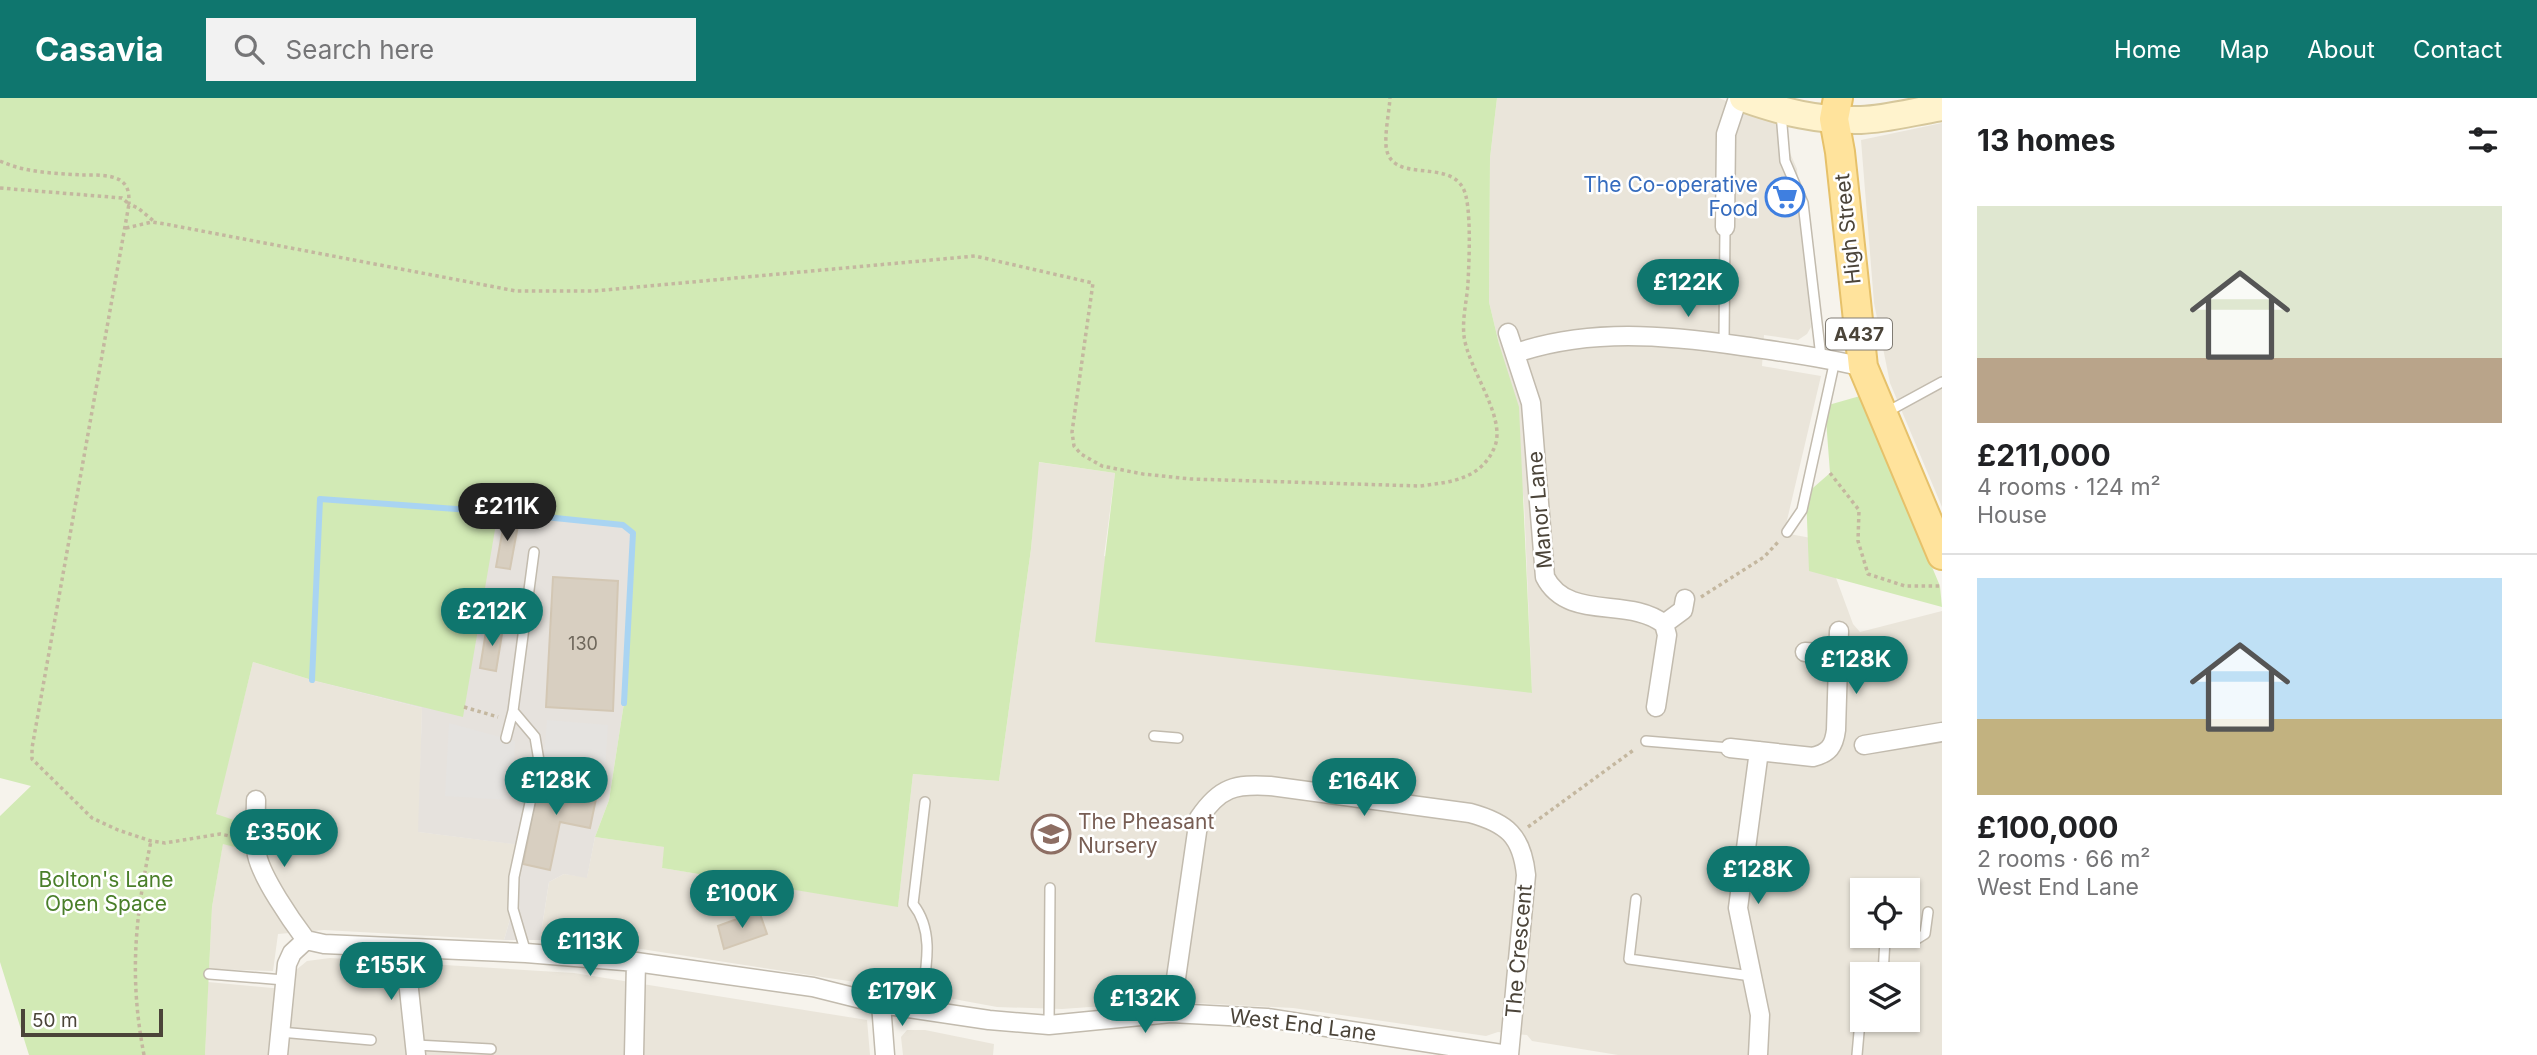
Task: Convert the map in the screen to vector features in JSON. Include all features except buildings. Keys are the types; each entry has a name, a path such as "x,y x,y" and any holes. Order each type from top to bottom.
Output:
{"main road":[{"name":"High Street","path":"1836,109 1863,367 1941,548"}],"street":[{"path":"1725,228 1726,134 1740,98 1780,111 1818,119 1836,109 1863,120 1909,109 1942,107"},
{"name":"Manor Lane","path":"1508,333 1531,402 1545,577 1551,588 1570,602 1648,614 1664,624"},
{"path":"1516,353 1546,342 1629,334 1676,336 1828,359 1863,367"},
{"path":"1656,707 1667,635 1664,624 1683,610 1685,599"},
{"path":"1730,748 1814,757 1829,750 1836,730 1839,631"},
{"path":"1805,652 1838,654"},
{"path":"1864,745 1942,732"},
{"path":"1758,1055 1760,1015 1738,908 1759,751"},
{"path":"1171,1013 1199,818 1219,795 1232,787 1270,786 1470,813 1489,818 1514,836"},
{"path":"256,800 249,833 258,859 285,911 306,940 292,953 287,964 278,1055"},
{"path":"249,833 285,830"},
{"name":"The Crescent","path":"1508,1055 1526,875 1524,861 1514,836"},
{"name":"West End Lane","path":"306,940 324,944 526,953 636,962 813,987 881,1004 989,1020 1049,1025 1171,1013 1267,1018 1508,1055"},
{"path":"406,948 416,1050"},
{"path":"634,1055 636,962"},
{"path":"881,1004 885,1055"}],"lane":[{"path":"1780,111 1785,161 1803,203 1828,359 1802,510 1787,532"},
{"path":"1724,343 1725,228"},
{"path":"1884,414 1942,382"},
{"path":"506,738 512,716 534,552"},
{"path":"512,716 540,745 539,761 514,877 513,909 526,953"},
{"path":"1154,736 1178,738"},
{"path":"1646,741 1730,748"},
{"path":"920,1011 927,930 921,914 912,904 925,802"},
{"path":"1049,1025 1050,888"},
{"path":"1636,900 1629,959 1751,976"},
{"path":"1884,962 1885,939 1912,942 1925,934 1928,912"},
{"path":"208,974 284,979"},
{"path":"280,1032 371,1040"},
{"path":"1857,1055 1859,1032"},
{"path":"416,1050 491,1049"}],"path":[{"path":"126,228 156,223 516,291 541,293 663,286 975,256 1093,283 1072,432 1077,450 1102,466 1191,479 1420,486 1472,475 1490,456 1496,443 1497,430 1494,413 1467,353 1464,334 1468,281 1467,199 1462,186 1453,177 1438,171 1418,171 1399,166 1390,159 1386,143 1391,98"},
{"path":"0,161 14,168 42,172 112,176 122,181 129,191 126,228 31,752 33,762 92,818 151,841 173,843 220,834 249,833"},
{"path":"0,188 122,198 156,223"},
{"path":"1830,473 1859,510 1857,541 1868,574 1905,586 1942,586"},
{"path":"1685,599 1700,597 1764,557 1787,532"},
{"path":"464,707 512,716"},
{"path":"1514,836 1646,741"},
{"path":"144,1055 135,999 135,930 151,841"}],"shaded area":[{"path":"1497,98 1719,98 1775,121 1797,169 1811,327 1807,334 1798,340 1764,335 1762,366 1821,376 1784,533 1822,540 1853,624 1860,632 1942,611 1942,1055 1618,1055 1532,1041 1527,1035 1498,1032 1486,1036 1293,1008 1194,1003 1187,997 1062,1009 997,1007 894,988 602,943 593,947 540,940 549,882 564,874 587,877 595,837 665,847 662,868 898,906 913,774 999,781 1031,549 1038,462 1115,473 1104,556 1532,693 1524,501 1499,344 1489,302 1490,158"},
{"path":"1942,123 1942,507 1890,383 1874,303 1861,140"},
{"path":"320,499 623,524 633,533 624,703 609,800 595,837 587,878 564,874 549,882 540,940 504,940 513,909 520,845 418,832 422,708 312,680"},
{"path":"253,662 422,708 419,832 521,845 513,909 504,940 324,930 278,934 273,971 209,969 212,907 223,843 242,849 215,814"},
{"path":"547,720 608,725 604,784 543,771"},
{"path":"449,723 515,741 512,800 445,796"},
{"path":"330,958 574,973 867,1020 870,1055 205,1055 208,982 272,988 295,987 296,970 307,961"},
{"path":"907,1030 925,1030 994,1044 993,1055 903,1055 901,1037"}],"green space":[{"name":"Bolton's Lane Open Space","path":"0,98 1497,98 1490,158 1489,302 1519,407 1532,693 1095,642 1115,473 1039,462 1031,549 999,781 913,774 898,907 662,868 664,847 595,837 609,800 624,703 633,533 623,524 498,512 463,717 312,680 253,662 216,814 243,823 242,849 223,844 212,907 205,1055 29,1055 0,962 0,816 31,786 0,778"},
{"path":"1860,396 1940,586 1942,607 1809,571 1806,494 1830,473 1825,406"}],"waterway":[{"path":"312,680 320,499 497,512 623,525 633,533 624,703"}],"place":[{"name":"The Co-operative Food","path":"1785,197"},
{"name":"The Pheasant Nursery","path":"1051,834"}]}
